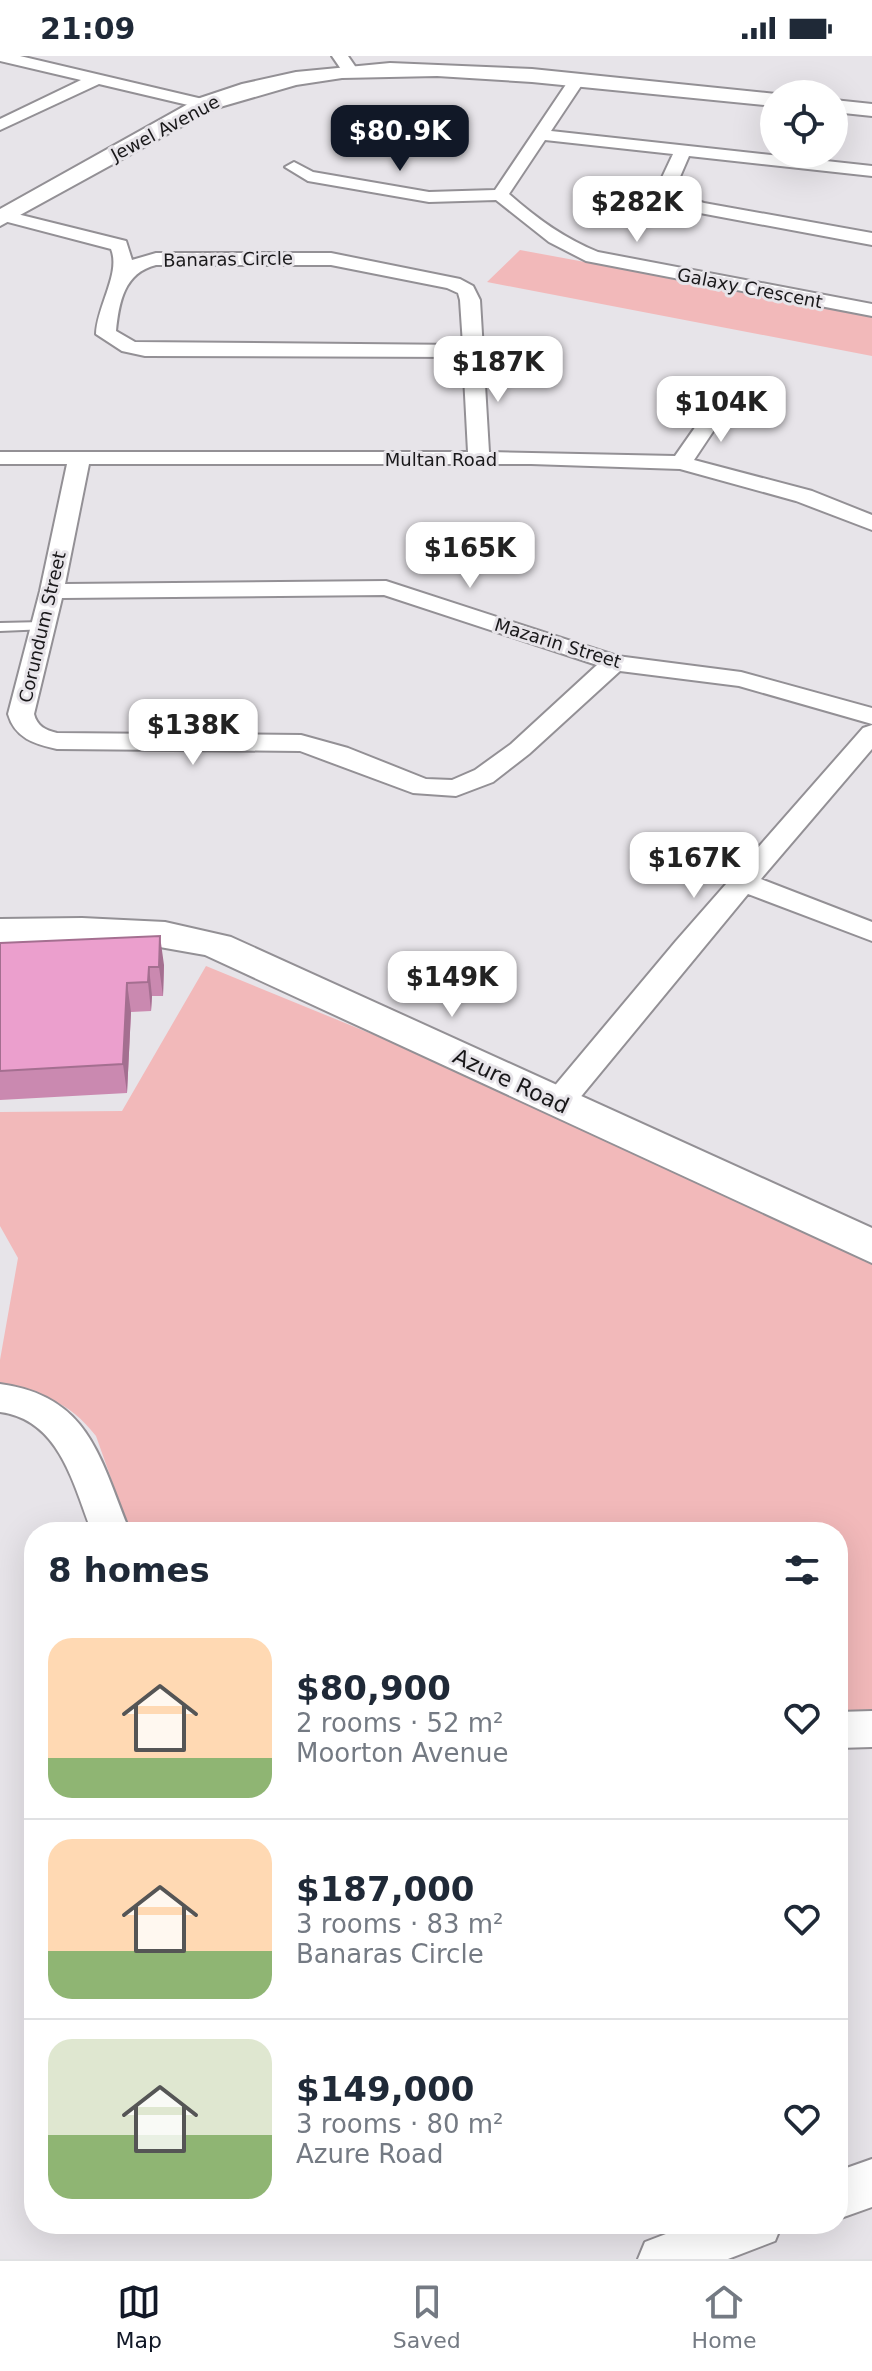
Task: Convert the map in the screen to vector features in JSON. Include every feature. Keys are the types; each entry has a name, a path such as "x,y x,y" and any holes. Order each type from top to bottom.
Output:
{"street":[{"path":"6,57 205,104"},
{"name":"Jewel Avenue","path":"3,217 205,104 267,83 345,64 457,69 760,99"},
{"path":"4,120 96,79"},
{"path":"294,167 308,176 396,193 438,198 500,195 577,80"},
{"path":"848,107 872,110"},
{"path":"541,135 872,171"},
{"path":"684,149 667,186 668,192 680,201 700,208 872,239"},
{"name":"Galaxy Crescent","path":"500,195 558,240 593,257 872,310"},
{"path":"3,217 119,245 123,255 123,272 118,278 106,334 129,347 145,350 473,351"},
{"name":"Banaras Circle","path":"123,272 145,261 170,258 292,257 348,261 453,283 466,290 470,300 479,459"},
{"path":"681,463 724,400"},
{"name":"Multan Road","path":"0,458 628,459 681,463 814,499 872,523"},
{"name":"Corundum Street","path":"79,458 52,591 21,714 28,730 40,736 57,741 301,743 339,754 414,784 435,789 456,788 484,776 520,749 614,663"},
{"name":"Mazarin Street","path":"52,591 386,588 614,663 741,679 872,716"},
{"path":"558,1103 872,733"},
{"path":"744,882 872,932"},
{"name":"Azure Road","path":"0,931 133,931 202,941 242,956 872,1247"},
{"path":"0,1398 23,1401 48,1413 70,1439 107,1522"},
{"path":"848,1730 872,1729"},
{"path":"848,2191 872,2183"},
{"path":"662,2259 731,2234"}],"lane":[{"path":"0,627 43,626"}],"shaded area":[{"path":"520,250 872,315 872,356 487,282"},
{"path":"206,966 872,1239 872,1713 848,1713 848,1522 126,1522 96,1436 85,1424 54,1401 0,1387 0,1360 18,1258 0,1226 0,1112 122,1111"}],"building":[{"path":"160,936 159,967 149,967 148,982 127,983 123,1064 0,1071 0,943"}]}
